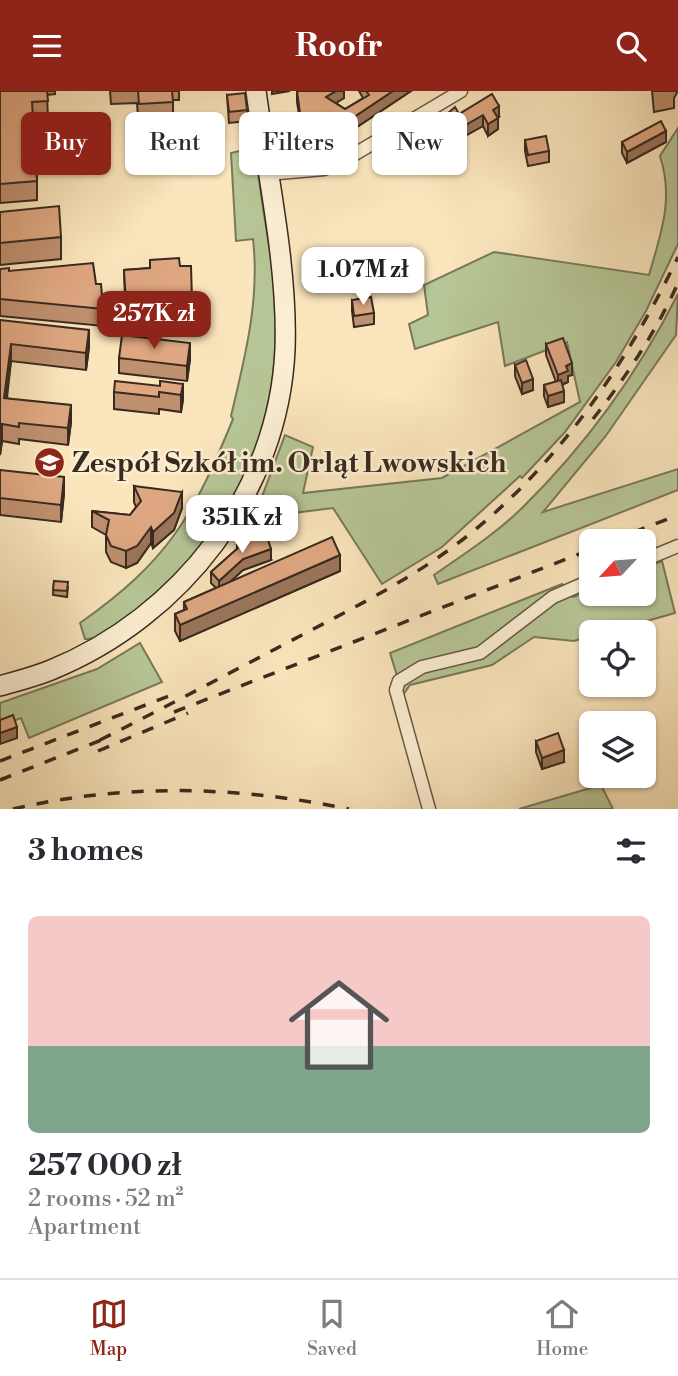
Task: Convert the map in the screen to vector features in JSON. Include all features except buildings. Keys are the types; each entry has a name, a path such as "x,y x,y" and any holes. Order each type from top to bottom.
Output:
{"street":[{"path":"256,91 259,112"},
{"path":"358,153 461,91"},
{"path":"0,686 51,670 84,654 153,608 190,575 223,533 250,488 272,426 285,349 284,306 267,175"},
{"path":"656,555 678,547"},
{"path":"429,809 396,690 399,681 422,667 480,653 553,597 579,586"}],"green space":[{"path":"678,128 678,244 646,311 616,362 565,432 522,478 520,476 442,547 382,584 333,508 254,518 285,435 313,447 303,493 442,478 580,402 567,342 505,366 498,322 415,349 409,324 428,315 424,285 494,252 649,275 666,201 660,156"},
{"path":"239,151 239,175 258,175 272,268 276,329 273,372 266,413 238,490 190,559 115,629 95,638 85,639 80,623 135,579 174,535 205,483 233,419 231,416 250,328 255,262 253,239 236,241 231,153"},
{"path":"678,294 676,335 605,437 543,512 678,469 678,490 438,584 434,575 513,517 568,459 628,380"},
{"path":"662,561 675,613 650,620 579,620 579,640 534,637 492,665 410,685 403,695 390,653 562,584 573,597 579,595 579,606 656,606 656,563"},
{"path":"140,643 162,682 29,738 21,718 0,726 0,703 97,669"},
{"path":"591,788 602,788 613,809 519,809"}],"railway":[{"path":"100,740 407,578 466,537 531,477 588,409 636,335 678,257"},
{"path":"593,419 640,354 678,283"},
{"path":"642,529 678,515"},
{"path":"174,712 579,554"},
{"path":"0,761 169,696"},
{"path":"98,751 188,713"},
{"path":"0,780 109,737"},
{"path":"13,809 97,795 181,791 265,796 349,809"}],"place":[{"name":"Zespół Szkół im. Orląt Lwowskich","path":"49,463"}]}
